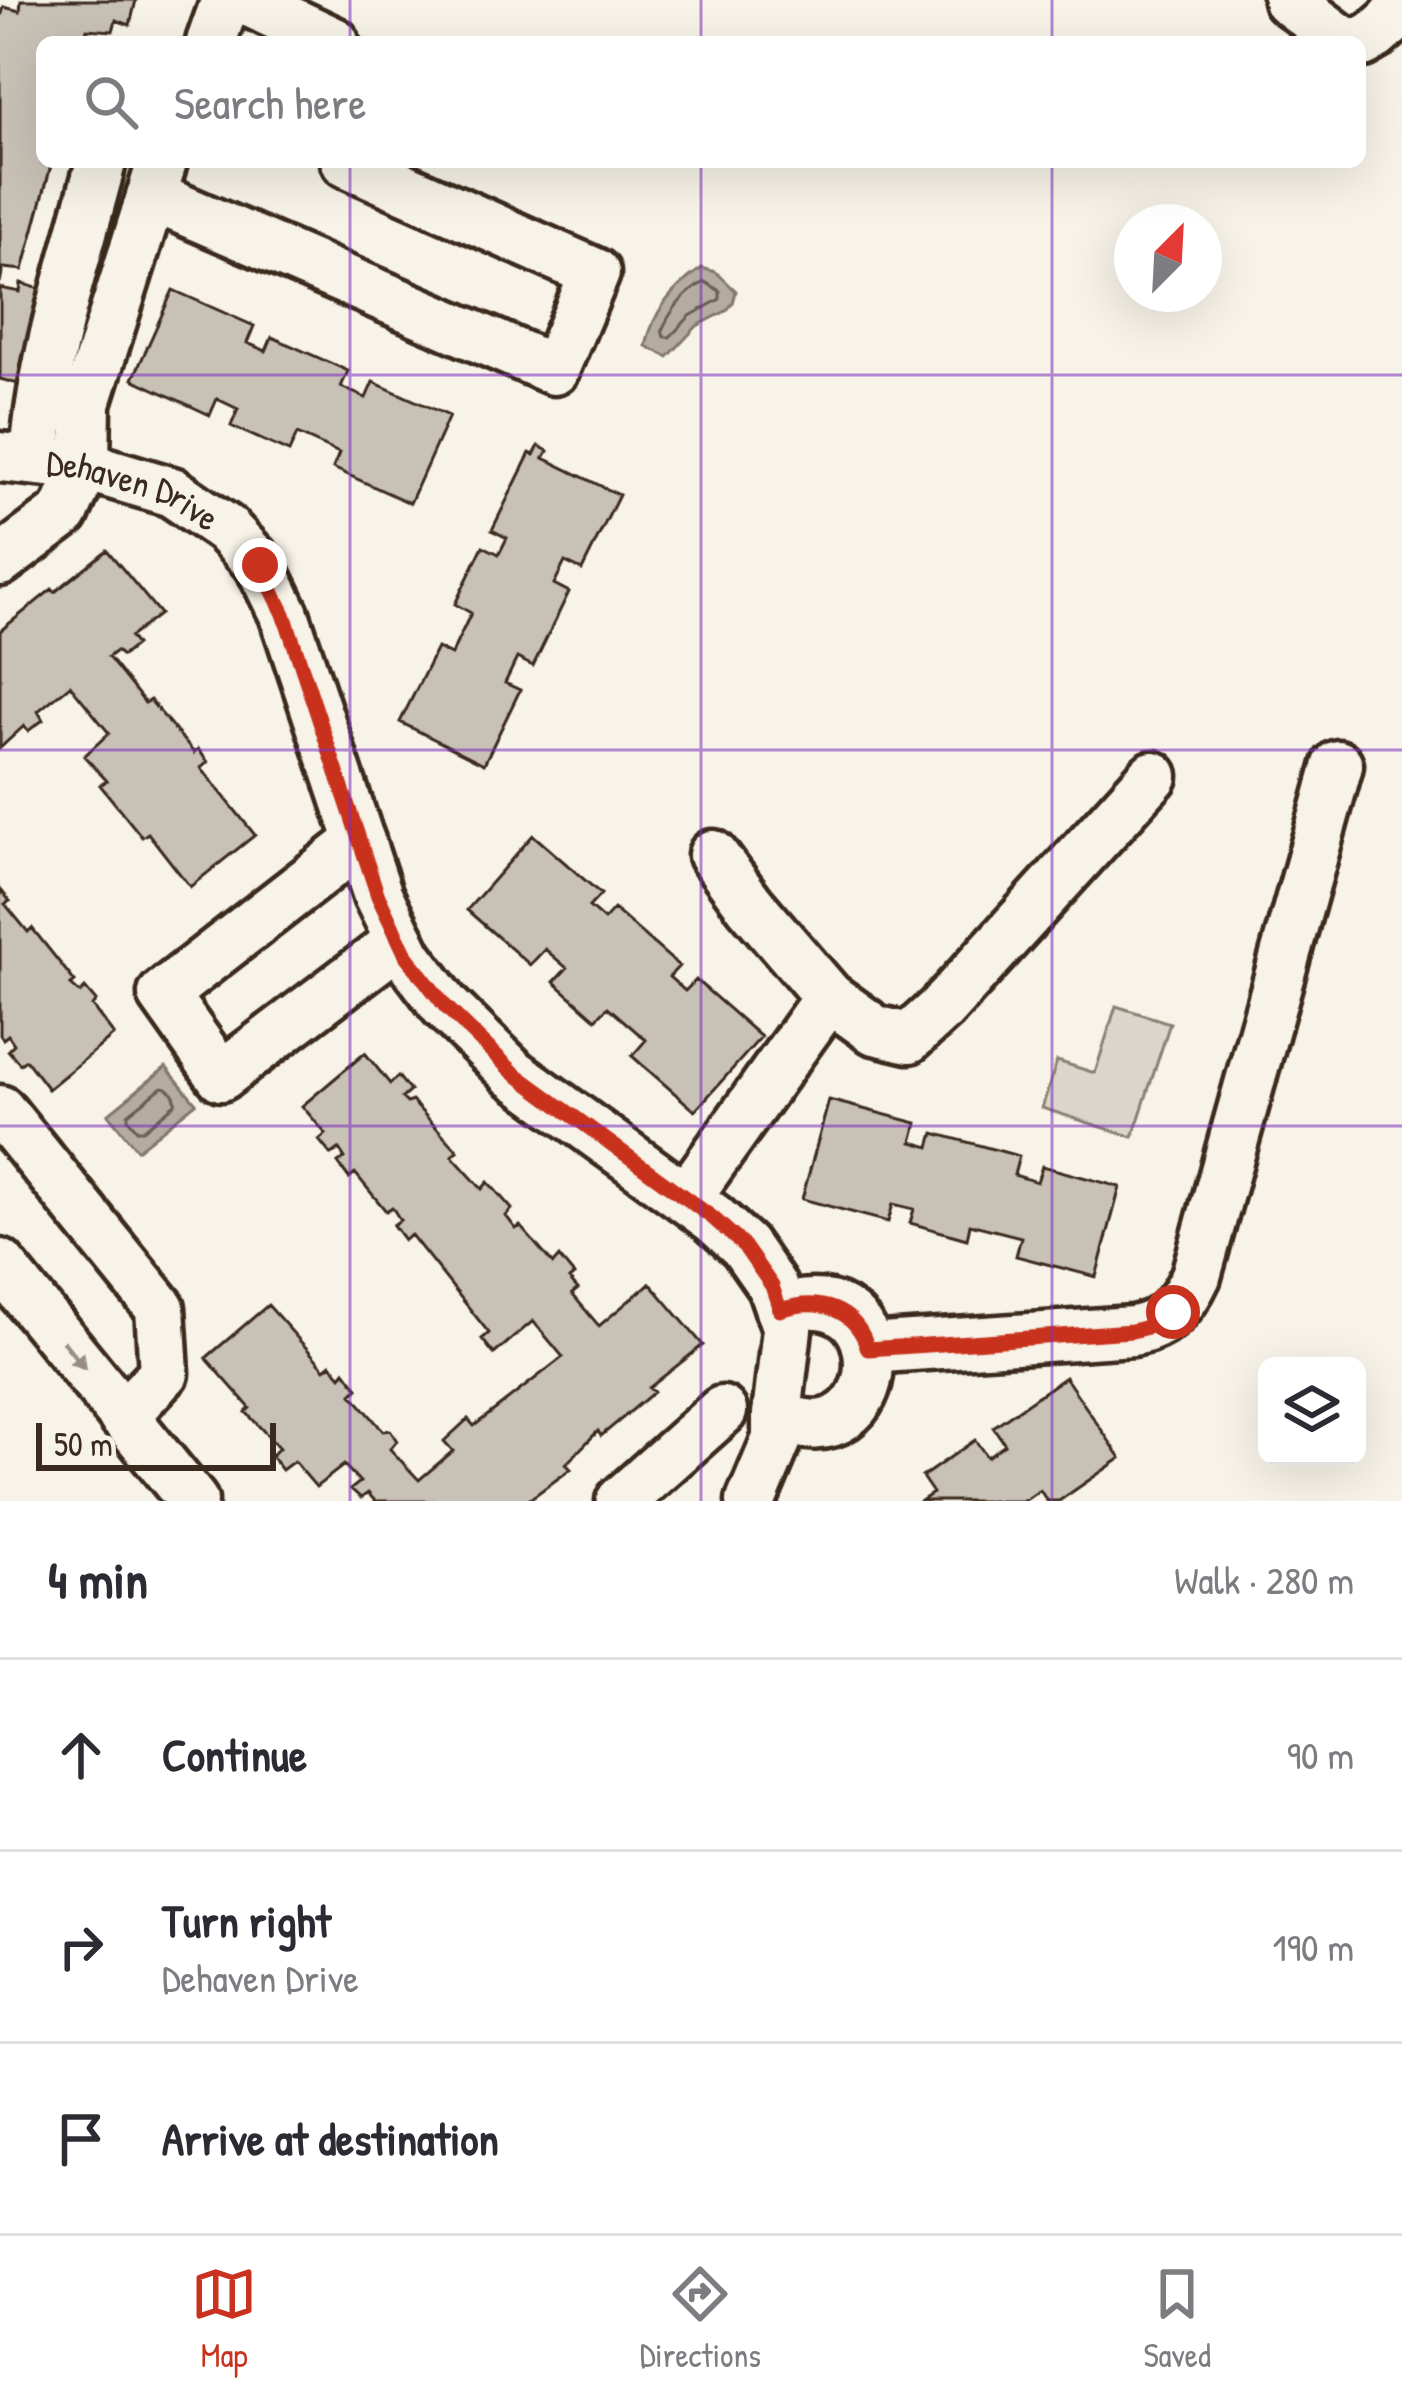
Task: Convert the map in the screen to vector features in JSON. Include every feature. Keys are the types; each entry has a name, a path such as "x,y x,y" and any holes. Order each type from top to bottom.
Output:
{"street":[{"path":"213,36 226,0"},
{"path":"245,0 321,36"},
{"path":"1288,0 1336,36"},
{"path":"1366,40 1402,7"},
{"path":"18,459 38,421 99,168"},
{"path":"0,561 64,513 85,466 86,403 157,179 554,370 595,273 359,168"},
{"name":"Dehaven Drive","path":"18,459 85,466 172,492 226,529 260,565 284,614 378,896 407,957 445,1006 514,1073 713,1218 744,1246 772,1286 787,1329 777,1439 751,1501"},
{"path":"868,1349 1132,1331 1159,1324 1186,1299 1339,764"},
{"path":"712,855 829,997 875,1030 909,1038 941,1009 1153,776"},
{"path":"360,841 164,994 221,1076 400,941"},
{"path":"686,1198 829,997"},
{"path":"0,1110 160,1308 164,1373 123,1415"},
{"path":"0,1264 193,1501"},
{"path":"777,1414 793,1422 832,1422 863,1394 870,1376 865,1337 853,1321 818,1304 780,1310"},
{"path":"620,1501 722,1411"}],"shaded area":[{"path":"1116,1006 1170,1023 1133,1137 1042,1108 1057,1061 1095,1073"}],"water":[{"path":"702,268 716,272 736,291 733,303 697,326 668,357 646,346 666,301"},
{"path":"166,1067 196,1103 137,1150 108,1114"}],"building":[{"path":"21,0 136,0 130,25 116,20 113,31 87,29 85,36 36,36 36,168 50,168 23,270 3,268 0,283 0,20 4,7 20,11"},
{"path":"21,283 43,290 37,371 23,365 18,384 0,379 0,288 20,292"},
{"path":"173,290 254,326 247,343 266,351 272,337 348,371 341,387 366,398 373,382 449,416 410,503 333,468 339,453 297,434 289,452 231,426 238,409 217,399 210,415 133,379"},
{"path":"539,446 548,451 544,458 619,495 582,570 565,562 554,584 569,592 533,666 517,658 505,683 520,690 484,764 400,722 437,648 451,655 471,613 455,604 483,546 499,554 507,538 492,530 530,453 534,455"},
{"path":"107,550 160,614 130,637 136,645 122,656 116,651 108,657 145,703 150,700 194,753 198,749 208,762 201,768 255,835 190,887 148,833 142,837 100,785 107,781 84,756 109,733 70,685 38,711 43,720 28,731 24,726 0,748 0,631"},
{"path":"533,835 601,894 589,907 604,920 614,909 679,966 669,977 685,991 696,980 761,1037 695,1111 632,1056 646,1040 608,1007 596,1019 554,982 567,968 545,949 530,965 467,910"},
{"path":"0,889 10,901 5,904 28,932 32,928 75,982 71,985 80,993 85,988 96,1001 92,1006 114,1035 48,1089 26,1060 20,1064 8,1050 14,1044 8,1035 3,1039 0,1035"},
{"path":"365,1053 390,1084 398,1076 410,1091 402,1098 412,1101 458,1151 452,1156 482,1189 488,1182 512,1209 506,1216 516,1229 520,1226 553,1264 559,1257 574,1275 569,1279 578,1289 572,1294 599,1326 650,1283 703,1345 649,1388 654,1392 601,1436 598,1431 566,1464 571,1469 527,1501 375,1501 368,1493 361,1498 351,1489 360,1482 344,1465 316,1487 294,1461 282,1470 271,1456 279,1448 206,1358 268,1305 325,1369 331,1364 341,1376 345,1371 358,1388 352,1394 383,1431 390,1430 397,1441 390,1449 419,1480 453,1451 444,1441 468,1419 474,1426 563,1357 533,1321 494,1354 482,1339 489,1333 411,1235 404,1240 393,1225 400,1220 392,1207 386,1211 355,1173 349,1178 338,1163 345,1158 339,1149 331,1155 319,1140 326,1134 302,1106"},
{"path":"829,1100 917,1123 912,1142 930,1147 934,1133 1019,1156 1014,1175 1037,1182 1042,1166 1120,1187 1096,1277 1016,1256 1021,1237 970,1224 967,1239 910,1223 914,1209 893,1204 888,1222 802,1199"},
{"path":"1065,1377 1121,1458 1059,1501 1047,1501 1040,1490 1024,1501 921,1501 933,1493 922,1477 975,1440 987,1457 1005,1444 993,1427"}],"route":[{"path":"260,565 284,614 378,896 407,957 445,1006 514,1073 713,1218 744,1246 772,1286 780,1310 818,1304 837,1310 853,1321 868,1349 1132,1331 1159,1324 1173,1312"}]}
